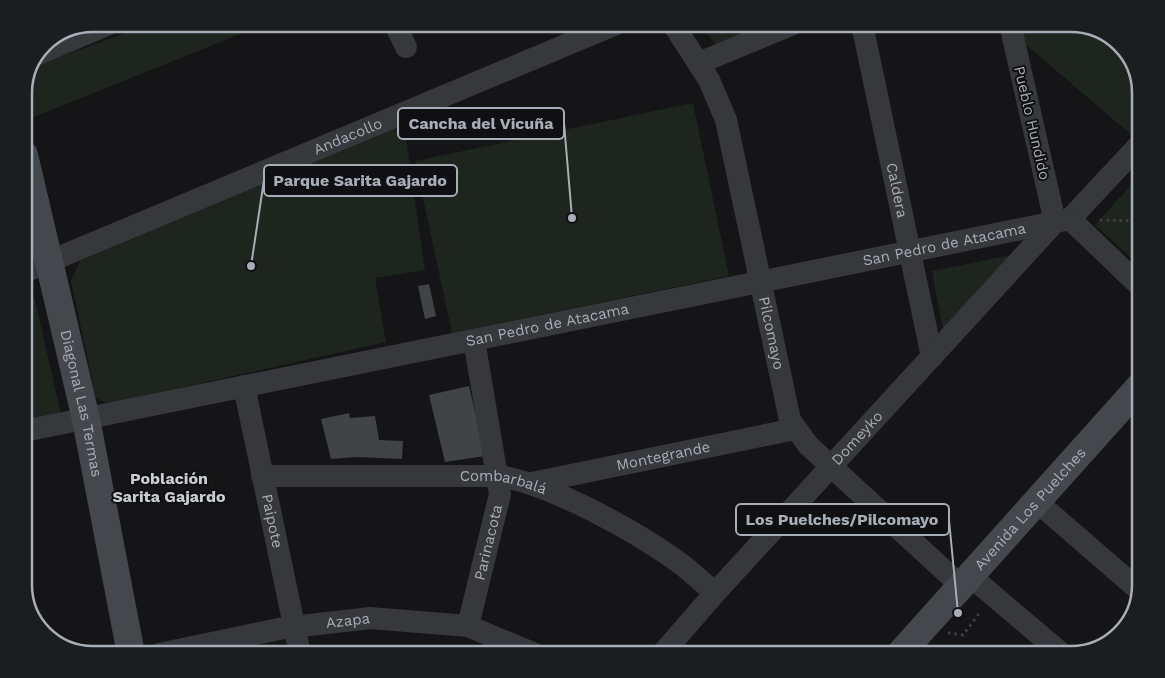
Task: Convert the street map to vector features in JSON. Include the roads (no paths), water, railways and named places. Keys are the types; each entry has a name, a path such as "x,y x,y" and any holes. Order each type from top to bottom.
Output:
{"main road":[{"name":"Diagonal Las Termas","path":"33,194 86,419 129,646"},
{"name":"Avenida Los Puelches","path":"910,646 964,580 1132,396"}],"street":[{"path":"399,32 406,47"},
{"name":"Andacollo","path":"33,268 597,32"},
{"name":"Pilcomayo","path":"678,32 699,63 726,120 786,409 795,428 808,445 832,468 964,580 1051,646"},
{"path":"699,63 775,32"},
{"name":"Caldera","path":"864,32 932,357"},
{"name":"Pueblo Hundido","path":"1012,32 1062,221"},
{"path":"55,47 87,33"},
{"name":"Domeyko","path":"669,646 715,593 832,468 932,357 1062,221 1132,152"},
{"path":"1062,221 1132,279"},
{"name":"San Pedro de Atacama","path":"33,429 760,280 1062,221"},
{"name":"Parinacota","path":"468,626 500,494 499,476 474,340"},
{"name":"Paipote","path":"244,386 298,646"},
{"name":"Montegrande","path":"532,484 795,428"},
{"name":"Combarbalá","path":"262,476 499,476 532,484 606,518 678,561 715,593"},
{"path":"1036,501 1132,584"},
{"name":"Azapa","path":"199,646 294,627 370,618 468,626 515,646"}],"place":[{"name":"Cancha del Vicuña","path":"572,218"},
{"name":"Parque Sarita Gajardo","path":"251,266"},
{"name":"Los Puelches/Pilcomayo","path":"958,613"}],"district":[{"name":"Población Sarita Gajardo","path":"169,487"}]}
